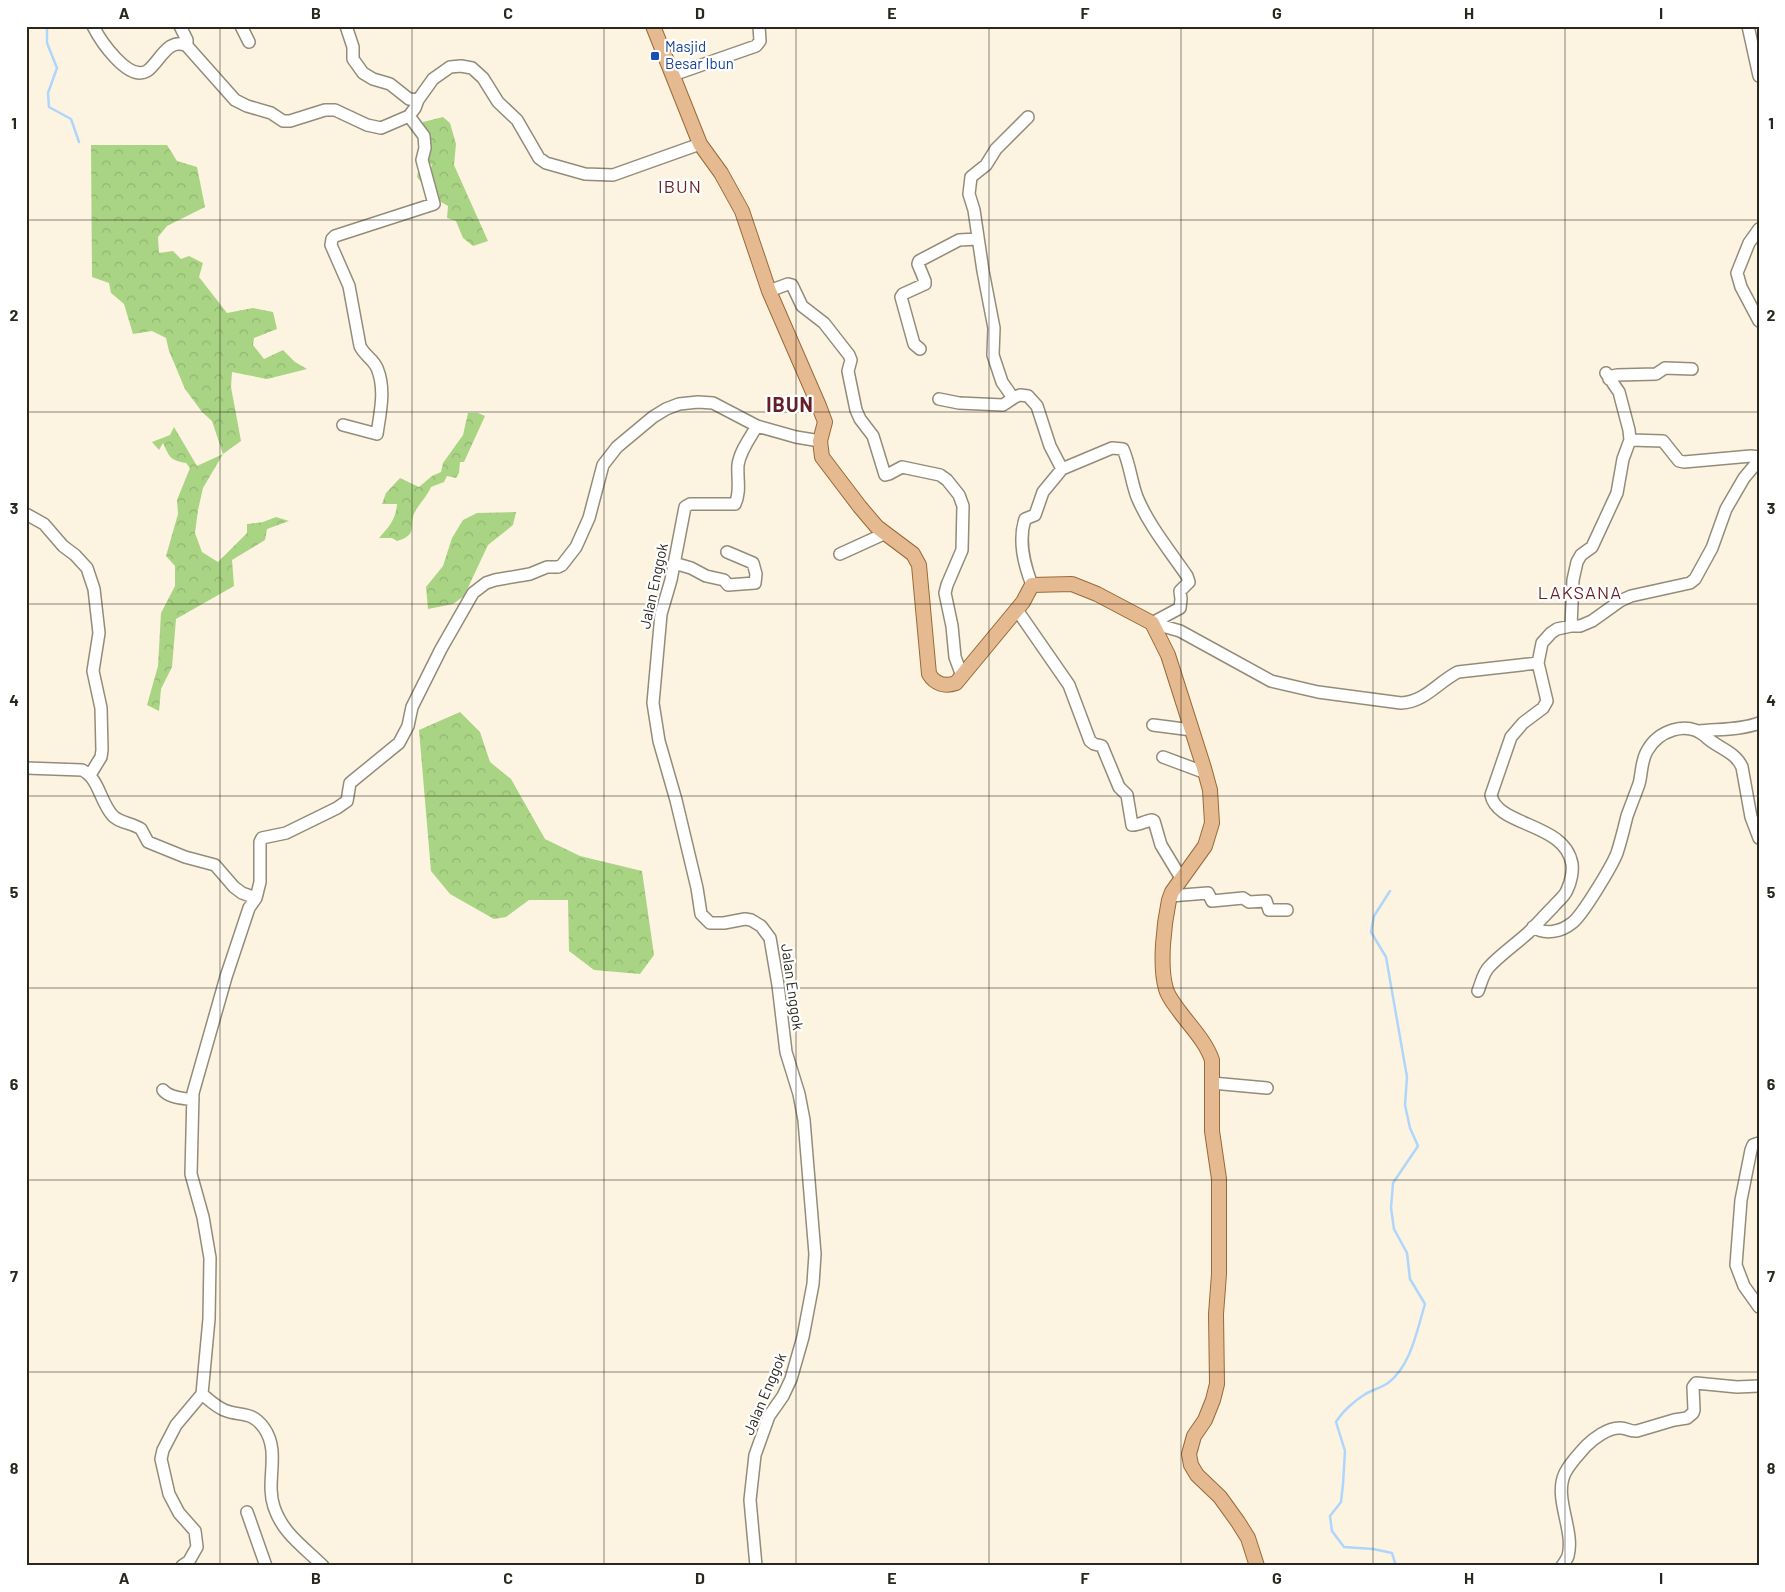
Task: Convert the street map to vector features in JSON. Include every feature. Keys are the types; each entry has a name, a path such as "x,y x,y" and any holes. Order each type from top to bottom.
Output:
{"main road":[{"path":"653,26 700,144 721,173 742,211 769,291 819,406 825,422 820,441 822,456 877,527 912,554 919,565 929,674 934,681 945,685 956,683 1017,610 1032,585 1072,584 1097,594 1152,623 1168,655 1206,773 1212,823 1205,846 1170,896 1163,954 1163,973 1166,990 1178,1010 1209,1051 1212,1060 1212,1131 1219,1179 1219,1274 1216,1314 1217,1384 1214,1400 1205,1420 1194,1436 1189,1454 1191,1465 1197,1475 1220,1498 1248,1538 1257,1566"}],"street":[{"path":"93,26 103,43 115,57 126,68 134,71 144,72 148,70 161,55 176,44 187,46 235,100 247,106 271,113 283,121 290,121 325,110 335,110 367,125 381,128 409,116 433,79 450,67 461,66 472,68 483,78 498,102 517,120 542,161 560,168 585,174 613,175 700,144"},
{"path":"180,26 187,46"},
{"path":"241,26 249,42"},
{"path":"346,26 354,47 353,59 363,73 390,84 409,99 418,100"},
{"path":"673,75 756,46 760,41 759,26"},
{"path":"1748,26 1759,76"},
{"path":"343,425 377,434 382,392 376,366 362,351 360,346 349,286 331,245 332,239 334,236 355,231 434,204 422,160 425,148 424,136 409,116"},
{"path":"1015,398 1002,382 993,355 994,328 977,239 974,210 969,194 971,177 986,165 996,150 1028,117"},
{"path":"1759,229 1749,243 1737,273 1741,286 1759,321"},
{"path":"920,349 914,344 901,297 903,294 925,284 926,281 918,264 919,261 958,240 977,239"},
{"path":"769,291 788,284 792,286 802,306 824,323 847,351 851,360 848,371 856,410 860,419 873,436 885,474 889,474 902,467 940,475 960,495 963,506 962,548 945,593 952,626 955,657 962,676"},
{"path":"1571,626 1577,562 1580,555 1592,547 1617,493 1623,459 1630,440 1619,392 1607,376 1656,374 1665,368 1692,369"},
{"path":"939,399 959,403 1003,405 1020,395 1028,396 1037,406 1050,446 1062,469"},
{"path":"182,1566 189,1561 197,1547 195,1532 179,1513 169,1494 161,1459 163,1450 176,1425 202,1394 209,1319 210,1258 203,1216 192,1174 193,1100 196,1080 226,977 249,908 256,898 260,882 260,842 262,838 286,833 337,808 347,801 350,783 399,743 408,726 412,707 441,649 474,593 486,583 495,580 530,574 547,567 562,565 581,538 589,518 603,465 617,447 653,417 666,409 680,404 698,402 713,404 757,426 796,437 820,441"},
{"name":"Jalan Enggok","path":"756,1566 750,1500 755,1455 769,1416 783,1396 791,1379 804,1337 813,1284 814,1254 804,1120 799,1094 786,1052 770,938 762,926 751,920 710,923 701,914 697,888 676,800 658,734 653,703 661,614 687,505 734,504 738,493 739,461 757,426"},
{"path":"1478,991 1487,968 1533,927 1567,892 1572,866 1570,856 1565,847 1555,838 1513,818 1499,809 1491,796 1511,737 1523,723 1544,708 1547,701 1538,663 1540,648 1551,633 1557,629 1580,626 1592,621 1620,601 1631,596 1690,583 1712,548 1726,508 1744,478 1758,461 1752,456 1679,462 1663,441 1630,440"},
{"path":"1032,585 1025,568 1022,550 1022,526 1025,519 1034,515 1043,492 1062,469 1112,448 1123,449 1138,499 1150,522 1187,576 1189,582 1180,590 1180,608 1152,623"},
{"path":"26,514 44,524 63,546 75,555 86,568 94,589 99,632 94,671 101,708 102,750 101,757 90,774"},
{"path":"840,554 886,534"},
{"path":"674,563 706,576 724,580 728,585 756,583 753,563 727,552"},
{"path":"1017,610 1069,685 1090,740 1094,744 1102,746 1119,788 1127,796 1132,825 1135,826 1143,821 1154,821 1161,845 1181,878"},
{"path":"1152,623 1180,631 1271,681 1318,692 1401,703 1417,700 1458,672 1538,663"},
{"path":"1533,927 1539,931 1557,931 1574,922 1606,873 1616,853 1640,781 1643,757 1648,748 1660,735 1681,728 1699,731 1749,727 1759,723"},
{"path":"1153,725 1192,730"},
{"path":"1699,731 1710,741 1734,754 1740,761 1751,817 1759,838"},
{"path":"1163,757 1206,773"},
{"path":"26,768 82,770 90,774 112,815 118,820 142,829 148,842 185,857 215,865 242,894 256,898"},
{"path":"1170,896 1208,893 1212,901 1243,898 1248,902 1266,901 1269,910 1287,910"},
{"path":"1212,1083 1267,1088"},
{"path":"163,1090 171,1096 193,1100"},
{"path":"1759,1143 1753,1145 1750,1150 1741,1200 1736,1265 1744,1286 1759,1307"},
{"path":"1562,1566 1568,1557 1567,1526 1561,1494 1564,1474 1589,1443 1596,1437 1616,1428 1623,1428 1631,1432 1687,1418 1694,1410 1693,1387 1696,1383 1737,1387 1759,1386"},
{"path":"202,1394 221,1409 250,1415 265,1429 271,1440 274,1462 271,1480 274,1506 283,1527 291,1538 322,1566"},
{"path":"247,1512 262,1565"}],"green space":[{"path":"443,117 450,123 456,144 454,165 488,241 473,246 463,238 456,221 447,218 448,206 434,198 417,177 418,172 430,170 432,165 421,155 421,126 423,122"},
{"path":"91,145 167,145 177,161 197,167 205,207 167,226 158,237 159,253 173,251 181,259 189,256 203,263 199,277 227,313 253,308 273,312 277,329 254,338 253,345 264,359 283,350 295,362 307,369 267,379 232,372 231,387 241,441 223,454 212,421 202,412 185,389 169,351 166,338 152,331 133,334 124,304 111,293 109,283 92,277"},
{"path":"468,413 478,413 485,416 464,462 460,462 459,473 456,478 447,476 444,482 431,487 416,510 412,520 411,532 408,536 397,541 392,538 379,538 391,522 397,504 382,504 386,493 400,478 419,487 432,476 441,472 443,463 463,435"},
{"path":"174,427 197,466 223,454 203,488 198,510 195,533 202,552 218,562 247,533 247,524 263,522 276,517 289,521 267,529 265,540 232,560 234,586 176,619 172,667 161,689 159,711 147,705 158,666 161,613 175,586 175,566 166,556 178,514 177,500 190,468 186,463 171,458 163,443 159,450 152,442 170,435"},
{"path":"516,512 513,525 488,545 464,596 453,604 428,609 426,587 443,566 452,538 463,520 477,513"},
{"path":"460,712 480,732 490,762 511,779 545,839 580,856 642,871 654,955 640,974 594,970 569,951 568,900 529,900 506,917 494,919 450,894 431,871 419,730"}],"waterway":[{"path":"47,26 47,43 57,68 48,93 49,107 71,119 79,142"},
{"path":"1390,891 1374,916 1371,932 1386,957 1407,1077 1405,1105 1410,1128 1418,1146 1393,1183 1391,1208 1394,1229 1407,1253 1410,1279 1425,1304 1408,1357 1396,1376 1385,1385 1356,1400 1336,1422 1345,1451 1343,1484 1341,1502 1330,1516 1332,1531 1344,1547 1373,1549 1392,1553 1396,1566"}],"place":[{"name":"Masjid Besar Ibun","path":"655,56"}],"district":[{"name":"IBUN","path":"680,187"},
{"name":"IBUN","path":"790,405"},
{"name":"LAKSANA","path":"1580,593"}]}
